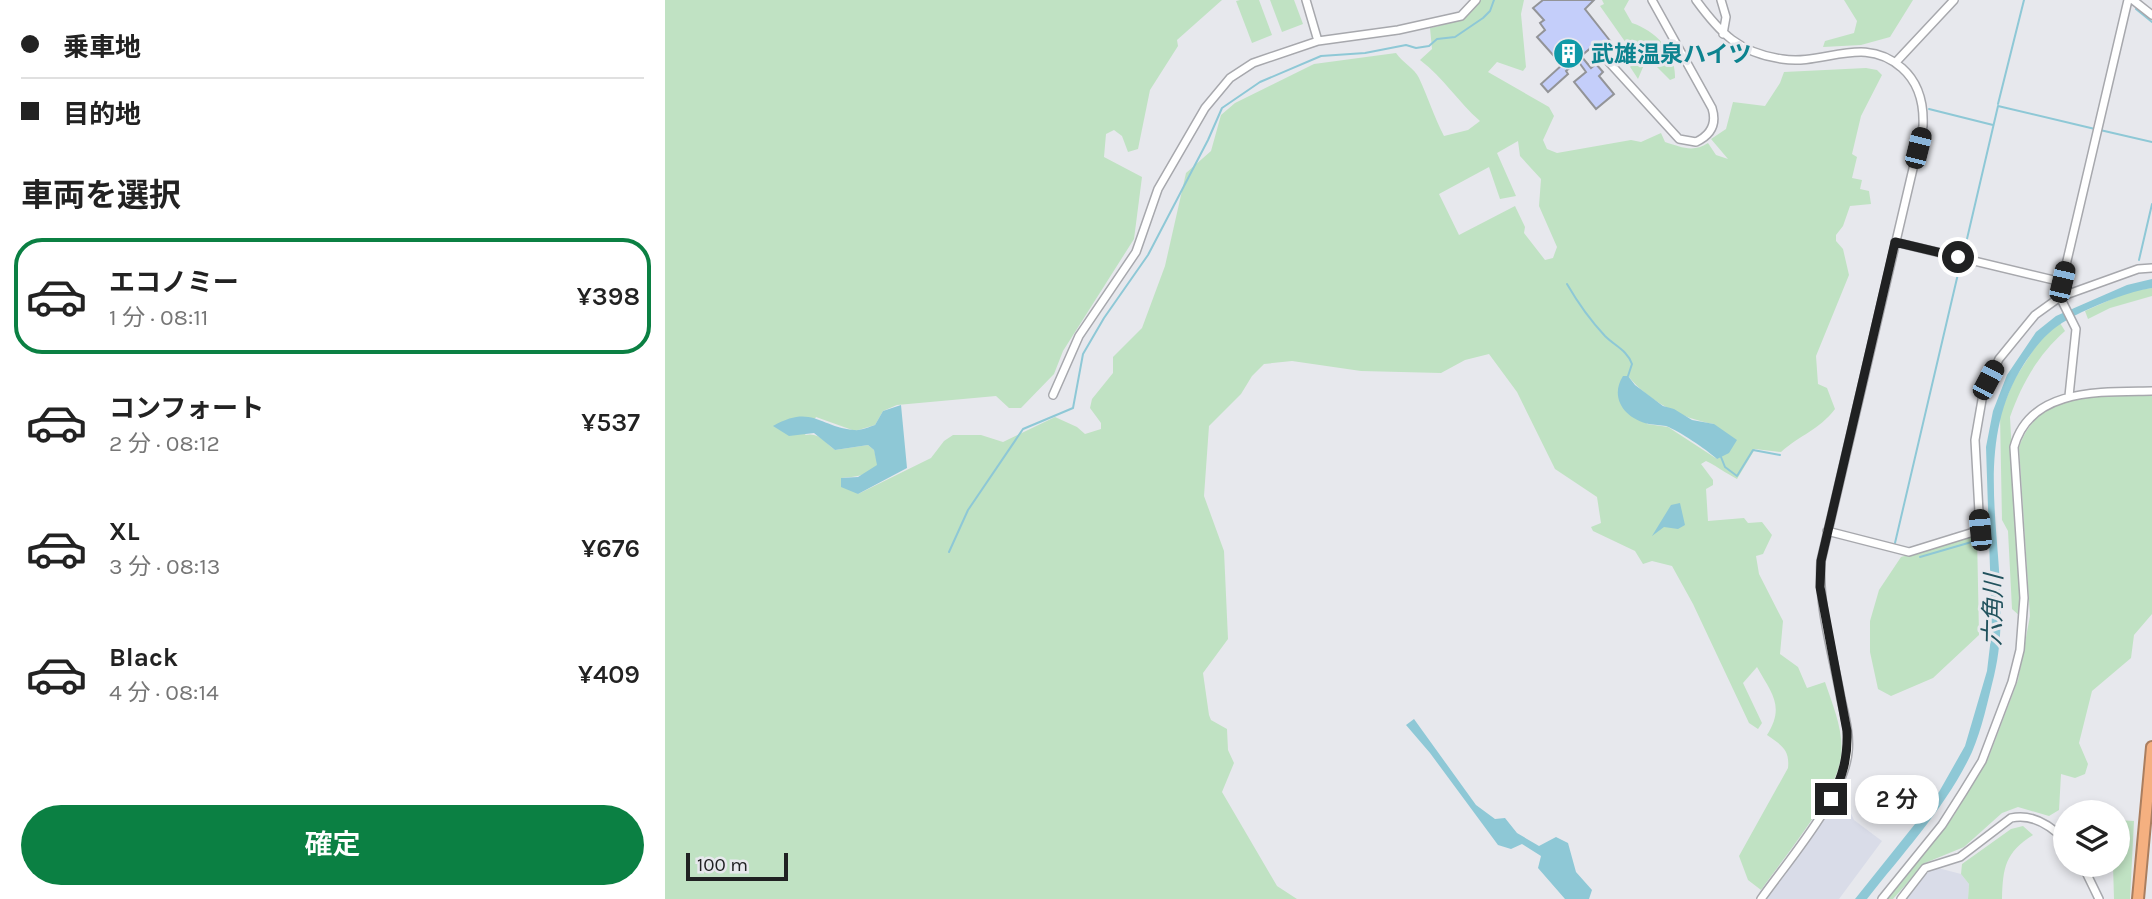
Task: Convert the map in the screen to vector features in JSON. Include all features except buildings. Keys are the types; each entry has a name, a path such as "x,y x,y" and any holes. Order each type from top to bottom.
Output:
{"highway":[{"path":"2138,899 2152,747"}],"street":[{"path":"1306,0 1318,41"},
{"path":"1053,394 1079,336 1136,252 1158,189 1205,108 1230,78 1253,63 1318,41 1398,30 1461,16 1475,0"},
{"path":"1606,59 1679,139 1696,142 1709,132 1714,125 1712,108 1652,0"},
{"path":"1696,0 1732,42 1760,55 1784,60 1862,51 1879,53 1896,62 1916,85 1924,113 1827,531 1820,587 1845,720 1848,752 1842,777 1831,799 1761,899"},
{"path":"1721,0 1726,17 1723,34"},
{"path":"1896,62 1954,0"},
{"path":"2069,396 2076,329 2060,298 2062,282 2130,0 2152,15"},
{"path":"1895,242 2062,282"},
{"path":"1827,531 1909,552 1980,530 1975,440 1983,394 1999,359 2035,316 2060,298 2138,269 2152,268"},
{"path":"1882,899 1942,825 1982,761 2012,682 2020,650 2024,598 2014,447 2016,436 2030,418 2048,404 2069,396 2152,391"},
{"path":"1901,899 1925,868 1960,857 2011,818 2018,816 2053,827"},
{"path":"2088,877 2099,899"}],"shaded area":[{"path":"1839,798 1846,803 1854,820 1882,841 1839,899 1767,899"},
{"path":"1938,868 1961,874 1969,884 1968,899 1904,899 1929,871"}],"green space":[{"path":"665,0 1222,0 1177,40 1178,46 1150,90 1138,149 1128,152 1122,136 1114,130 1106,134 1104,157 1142,177 1134,239 1063,351 1054,374 1021,408 1009,408 996,396 897,405 883,411 875,425 855,431 816,417 805,435 818,436 835,450 868,445 874,450 878,465 874,469 861,475 841,478 858,494 931,458 944,441 953,435 981,435 1003,442 1055,417 1077,427 1085,434 1101,429 1101,423 1090,408 1092,399 1113,373 1113,357 1142,328 1165,266 1186,173 1211,151 1221,115 1235,103 1314,64 1396,53 1417,75 1444,136 1468,130 1480,121 1420,60 1432,49 1430,28 1465,16 1480,0 1524,0 1521,14 1526,67 1523,71 1497,62 1488,72 1549,107 1554,116 1543,140 1547,149 1557,153 1631,140 1641,142 1661,133 1665,142 1682,147 1697,148 1708,143 1716,155 1728,159 1711,139 1726,129 1733,102 1765,106 1784,72 1866,68 1877,70 1882,75 1861,116 1852,154 1857,157 1852,178 1862,180 1860,189 1869,191 1871,204 1850,206 1843,226 1836,235 1836,241 1843,249 1849,275 1816,356 1818,384 1827,388 1835,409 1781,452 1755,449 1737,479 1706,461 1701,464 1713,480 1713,485 1706,489 1708,521 1744,518 1748,523 1762,522 1772,535 1763,554 1756,556 1759,574 1783,621 1780,654 1798,667 1807,688 1825,682 1841,737 1841,756 1830,789 1808,825 1761,890 1748,880 1739,856 1788,768 1786,752 1767,735 1776,708 1772,693 1757,667 1743,683 1762,723 1758,729 1749,723 1693,604 1672,566 1652,561 1643,564 1635,551 1593,531 1591,527 1601,523 1597,497 1555,469 1517,392 1489,354 1465,360 1441,373 1361,371 1292,361 1264,364 1252,376 1241,394 1209,426 1204,496 1224,551 1228,639 1203,673 1209,715 1211,720 1227,729 1228,750 1234,763 1222,792 1277,886 1297,899 665,899","holes":["1518,141 1520,156 1541,179 1539,206 1557,247 1553,258 1545,260 1524,233 1525,227 1515,206 1459,235 1439,194 1489,167 1500,199 1516,196 1497,153","1628,376 1656,401 1690,418 1714,424 1717,459 1668,427 1647,424"]},
{"path":"1259,0 1272,35 1252,43 1236,1"},
{"path":"1270,0 1294,0 1303,24 1282,32"},
{"path":"1602,0 1629,0 1624,9 1632,23 1649,31 1663,44 1672,60 1675,78 1670,80 1651,61 1646,60 1638,79 1621,53 1626,43 1600,6 1604,4"},
{"path":"1844,0 1913,0 1890,37 1861,45 1823,47 1825,41 1854,33 1857,21"},
{"path":"2152,288 2152,296 2110,308 2088,319 2085,311 2130,291"},
{"path":"2060,323 2065,331 2032,370 2010,417 2021,617 2012,609 2008,531 2002,520 2000,414 2014,380 2041,338"},
{"path":"2152,395 2152,614 2134,635 2131,658 2092,691 2079,743 2088,764 2085,774 2075,778 2061,774 2060,800 2053,800 2053,814 2049,816 2018,807 2002,813 1964,847 1925,863 1893,899 1886,899 1953,817 1988,759 2018,680 2030,616 2019,447 2029,428 2041,414 2057,405 2093,397"},
{"path":"1977,535 1979,635 1933,678 1891,696 1878,689 1870,652 1870,621 1879,590 1901,557"},
{"path":"2130,821 2134,821 2130,899 2114,899 2113,877 2130,877"},
{"path":"2023,826 2033,835 2016,848 2007,862 2002,899 1968,899 1969,884 1961,874 1962,864 2011,829"}],"water":[{"name":"六角川","path":"2152,279 2152,288 2125,295 2082,312 2049,333 2024,364 2006,401 1997,439 1994,478 2001,597 2000,637 1982,724 1962,772 1937,810 1867,899 1855,899 1935,799 1965,746 1987,671 1992,629 1986,447 1993,411 2007,375 2036,332 2056,316 2127,285"},
{"path":"1623,376 1628,376 1635,385 1663,406 1692,420 1714,424 1737,440 1729,453 1717,459 1671,428 1649,424 1633,417 1619,400 1619,384"},
{"path":"901,405 907,468 858,494 841,487 841,478 858,477 877,465 874,450 868,445 835,450 814,433 789,436 773,426 797,417 807,417 842,428 859,430 875,425 883,411"},
{"path":"1680,503 1685,525 1678,529 1664,527 1652,536 1671,505"},
{"path":"1414,719 1476,805 1495,819 1505,818 1517,833 1539,846 1556,837 1568,843 1576,872 1592,890 1589,899 1565,899 1538,868 1541,856 1522,844 1511,849 1498,845 1406,725"}],"waterway":[{"path":"949,552 968,510 1023,429 1073,408 1083,354 1104,318 1148,255 1222,108 1260,82 1321,56 1365,53 1406,45 1416,48 1429,46 1437,39 1455,37 1483,18 1490,11 1494,0"},
{"path":"1998,104 2024,0"},
{"path":"2136,9 2152,22"},
{"path":"1963,256 1998,106 2095,129"},
{"path":"1929,109 1993,125"},
{"path":"2100,130 2152,142"},
{"path":"2139,260 2152,204"},
{"path":"1895,543 1961,261"},
{"path":"1567,284 1594,324 1630,359 1632,364 1628,376"},
{"path":"1721,457 1725,467 1737,476 1753,450 1780,455"},
{"path":"1920,557 1975,541"}],"place":[{"name":"武雄温泉ハイツ","path":"1568,54"}],"route":[{"path":"1831,799 1842,777 1848,752 1847,731 1820,587 1821,561 1827,531 1895,242 1958,257"}]}
